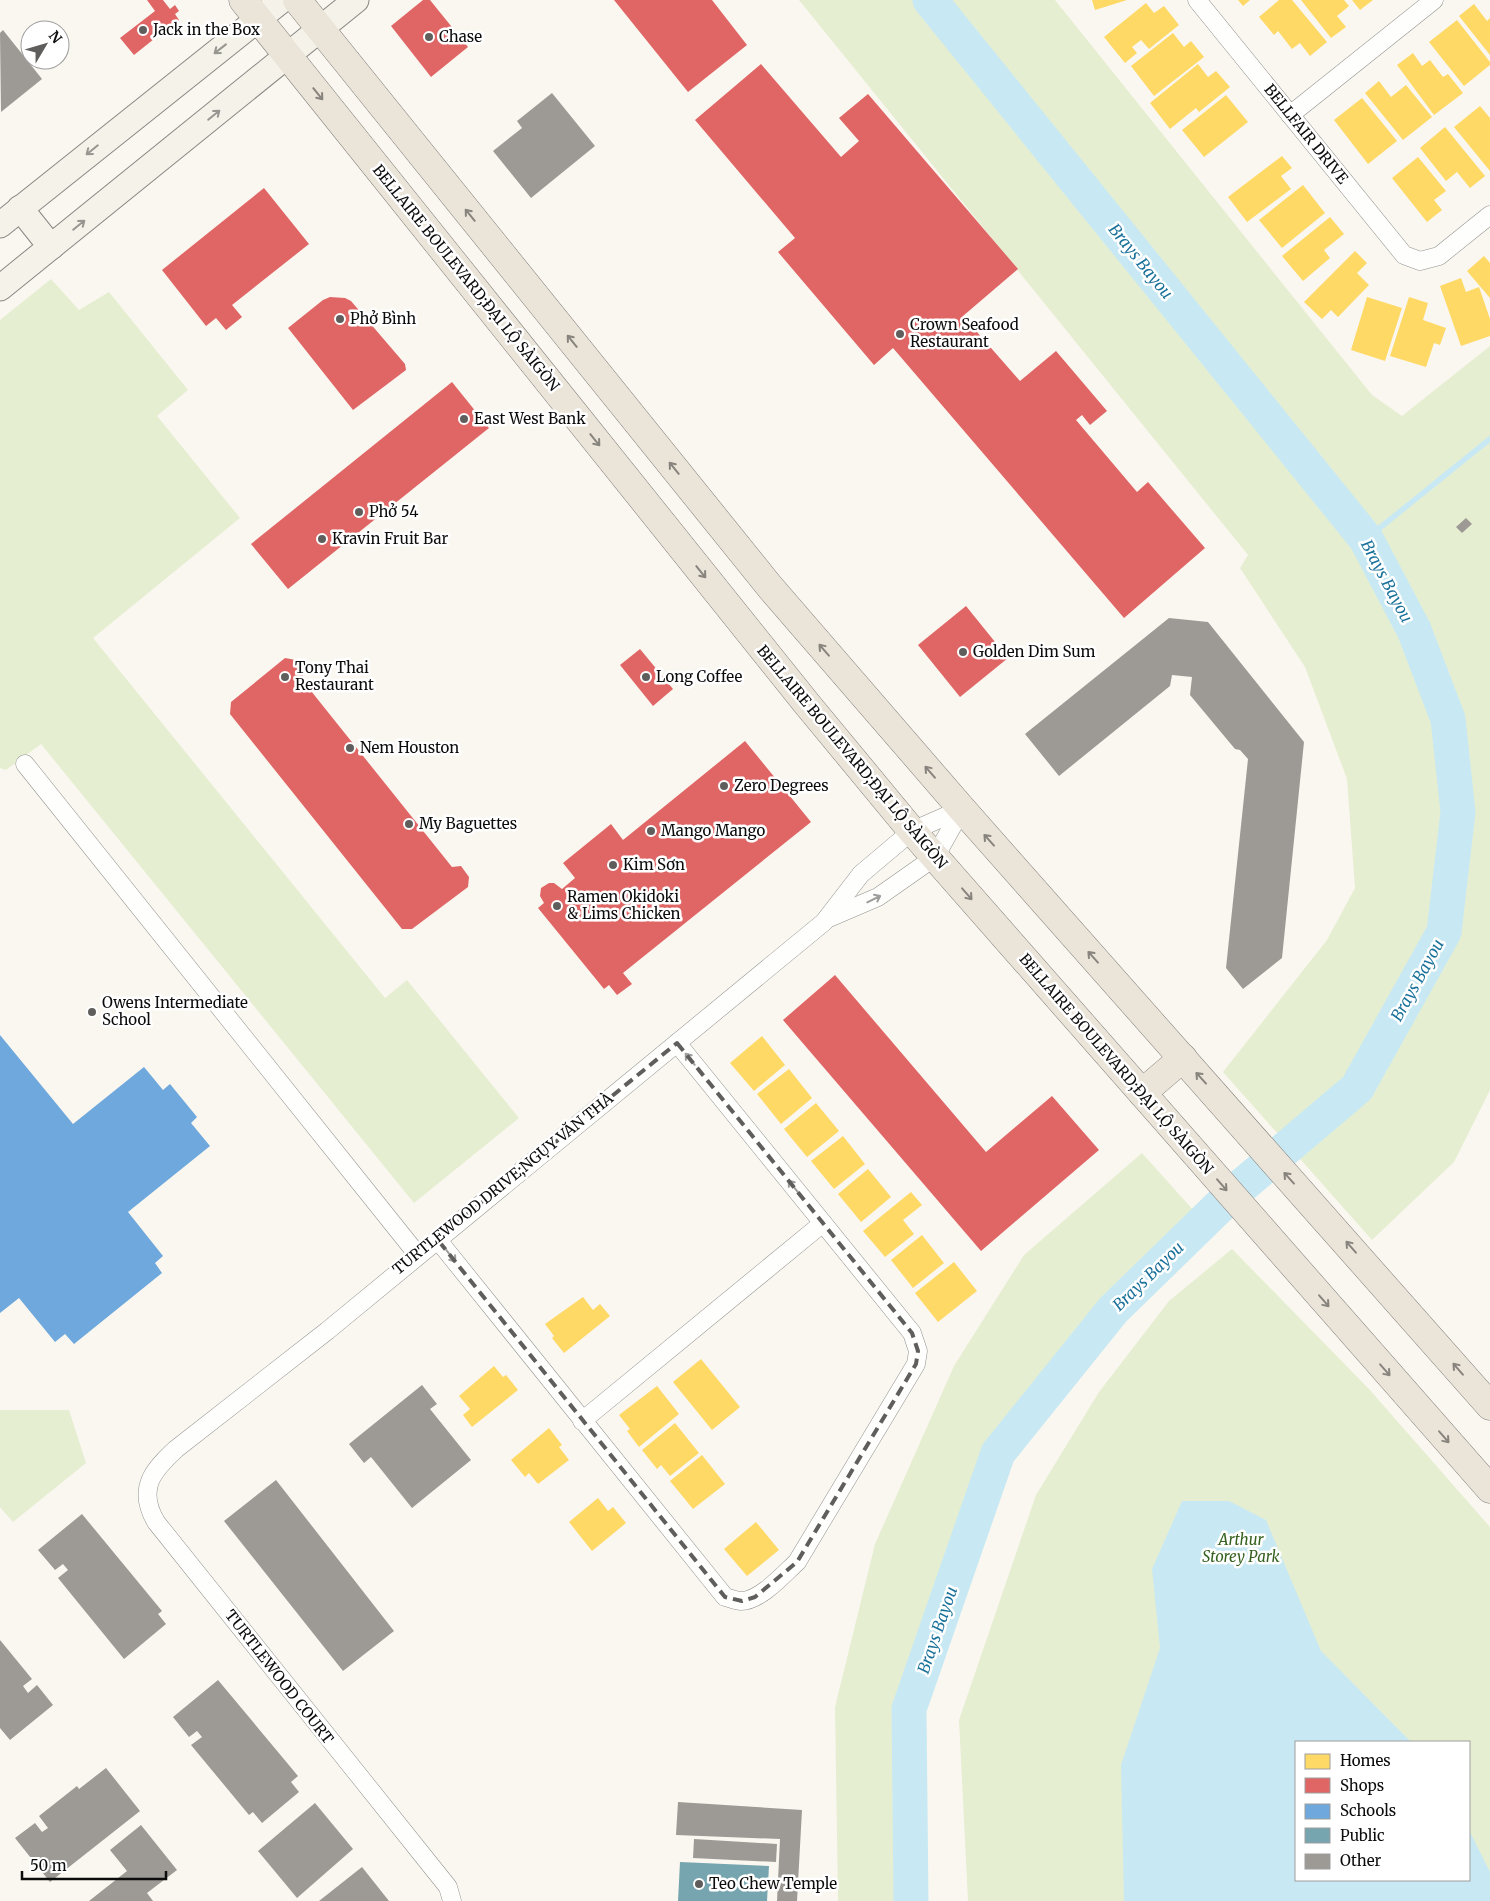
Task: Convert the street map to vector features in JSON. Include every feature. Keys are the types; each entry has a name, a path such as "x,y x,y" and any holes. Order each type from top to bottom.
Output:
{"main road":[{"path":"0,225 250,10 282,0"},
{"path":"297,0 770,588 962,809 1490,1406"},
{"path":"0,288 356,0"},
{"name":"BELLAIRE BOULEVARD;ĐẠI LỘ SÀIGÒN","path":"250,10 807,704 912,831 1490,1489"},
{"path":"20,208 51,248"},
{"path":"1142,1093 1183,1058"}],"street":[{"name":"BELLFAIR DRIVE","path":"1198,0 1404,255 1420,262 1439,256 1490,215"},
{"path":"1290,115 1434,0"},
{"path":"26,764 417,1254"},
{"name":"TURTLEWOOD DRIVE;NGỤY VĂN THÀ","path":"176,1449 326,1331 417,1254 829,918 861,874 912,831 962,809"},
{"name":"TURTLEWOOD DRIVE;NGỤY VĂN THÀ","path":"829,918 878,897 935,858 962,809"},
{"path":"437,1239 726,1597 742,1601 755,1597 780,1578 797,1562 916,1364 918,1351 912,1333 677,1043"},
{"path":"582,1421 824,1224"},
{"name":"TURTLEWOOD COURT","path":"176,1449 159,1465 149,1479 147,1493 150,1511 156,1522 448,1887 452,1901"}],"highlighted area":[{"path":"677,1043 912,1333 918,1351 916,1364 797,1562 755,1597 742,1601 725,1597 437,1239"}],"green space":[{"path":"799,0 1055,0 1372,395 1402,416 1490,346 1490,1090 1454,1162 1372,1240 1223,1072 1327,940 1355,888 1347,779 1305,667 1240,568 1248,555"},
{"path":"51,279 79,310 109,292 188,390 157,416 240,518 93,638 385,998 407,980 519,1118 414,1203 41,744 6,770 0,768 0,320"},
{"path":"1142,1153 1203,1221 1167,1248 1079,1348 1009,1459 923,1694 919,1797 926,1901 838,1901 835,1707 875,1544 954,1366 1024,1255"},
{"name":"Arthur Storey Park","path":"1232,1249 1369,1389 1490,1527 1490,1901 968,1901 959,1720 1036,1495 1099,1392 1169,1301"},
{"path":"0,1410 69,1410 86,1463 13,1522 0,1507"}],"water":[{"path":"1182,1501 1229,1501 1266,1520 1321,1651 1410,1741 1295,1741 1295,1881 1470,1881 1470,1832 1490,1872 1490,1901 1124,1901 1121,1765 1160,1648 1152,1569"}],"building: Homes":[{"path":"1092,0 1127,0 1095,10"},
{"path":"1238,0 1250,0 1243,6"},
{"path":"1279,0 1292,0 1327,42 1310,56 1300,43 1292,49 1278,31 1274,35 1259,17"},
{"path":"1301,0 1344,0 1349,6 1337,16 1346,27 1331,38"},
{"path":"1352,0 1373,0 1360,10"},
{"path":"1146,3 1154,13 1164,6 1179,25 1149,49 1141,40 1132,47 1137,53 1125,63 1104,37"},
{"path":"1474,4 1487,21 1490,18 1490,55 1459,16"},
{"path":"1457,20 1490,62 1490,65 1464,86 1429,42"},
{"path":"1173,33 1184,47 1191,41 1204,57 1154,96 1131,66"},
{"path":"1413,53 1422,66 1430,60 1443,77 1448,74 1463,93 1434,115 1397,65"},
{"path":"1198,64 1208,77 1216,71 1230,87 1199,112 1196,108 1170,129 1150,103"},
{"path":"1379,81 1391,97 1406,85 1432,117 1403,140 1365,93"},
{"path":"1226,95 1248,122 1204,157 1182,130"},
{"path":"1362,98 1397,141 1368,164 1334,120"},
{"path":"1480,106 1490,118 1490,171 1454,127"},
{"path":"1445,127 1485,176 1470,188 1457,172 1446,181 1420,148"},
{"path":"1282,156 1292,168 1281,176 1291,189 1247,222 1228,197"},
{"path":"1418,157 1446,191 1434,200 1442,210 1427,222 1392,178"},
{"path":"1303,185 1325,213 1282,248 1259,220"},
{"path":"1330,217 1344,234 1324,250 1330,258 1303,281 1282,256"},
{"path":"1355,251 1367,263 1357,273 1369,285 1338,317 1331,310 1322,319 1304,302"},
{"path":"1484,256 1490,263 1490,298 1467,271"},
{"path":"1461,278 1466,292 1479,287 1490,319 1490,336 1461,346 1440,286"},
{"path":"1367,297 1402,308 1385,361 1351,350"},
{"path":"1409,297 1428,303 1423,320 1446,328 1440,345 1434,343 1426,367 1390,356"},
{"path":"762,1036 785,1065 754,1091 730,1063"},
{"path":"789,1069 812,1098 781,1124 757,1094"},
{"path":"816,1103 839,1131 807,1157 784,1129"},
{"path":"843,1136 865,1164 834,1189 811,1161"},
{"path":"868,1169 891,1197 861,1222 838,1194"},
{"path":"911,1192 922,1205 903,1220 914,1234 885,1257 863,1231"},
{"path":"922,1235 944,1263 913,1288 891,1260"},
{"path":"954,1262 977,1291 938,1322 915,1293"},
{"path":"583,1297 593,1310 600,1304 610,1316 564,1353 552,1338 554,1336 545,1324"},
{"path":"701,1359 740,1407 712,1430 673,1382"},
{"path":"494,1366 503,1377 506,1375 518,1390 472,1427 463,1415 470,1409 459,1396"},
{"path":"657,1386 679,1414 639,1447 627,1431 630,1429 619,1415"},
{"path":"675,1423 699,1453 670,1476 661,1465 657,1469 642,1450"},
{"path":"549,1428 562,1445 559,1447 569,1460 538,1484 529,1473 525,1477 511,1460"},
{"path":"702,1455 725,1484 693,1509 670,1481"},
{"path":"598,1498 608,1511 613,1507 626,1523 592,1551 569,1522"},
{"path":"756,1522 779,1550 747,1576 724,1549"}],"building: Shops":[{"path":"147,0 163,0 170,9 175,5 179,11 175,14 179,20 175,23 178,28 173,32 169,27 134,55 120,38 155,11"},
{"name":"Chase","path":"423,0 430,0 468,47 431,77 391,26"},
{"path":"614,0 712,0 747,45 688,92"},
{"path":"761,64 841,157 859,141 839,118 868,94 1018,269 963,316 1020,381 1056,351 1107,411 1090,425 1082,415 1076,420 1137,492 1148,482 1205,548 1124,618 893,348 874,365 778,252 795,238 695,120"},
{"path":"264,188 309,244 232,305 242,317 226,330 216,318 206,326 162,270"},
{"path":"330,297 345,298 351,301 405,364 406,370 353,410 288,328 323,300"},
{"path":"452,382 489,428 288,589 251,544"},
{"name":"Golden Dim Sum","path":"966,606 1008,658 960,697 918,645"},
{"path":"640,649 673,689 653,706 620,665"},
{"path":"285,658 296,660 303,670 303,681 452,867 461,866 469,877 468,887 412,929 402,929 230,714 231,702"},
{"path":"745,741 811,822 623,973 632,984 617,995 609,985 604,989 538,908 544,903 540,896 541,888 549,883 554,883 562,889 575,878 563,863 611,824 623,840"},
{"path":"835,975 986,1152 1052,1096 1099,1150 981,1251 783,1020"}],"building: Schools":[{"path":"0,1035 73,1124 144,1067 163,1090 170,1084 197,1117 191,1123 210,1146 128,1212 163,1256 155,1263 162,1273 74,1344 65,1334 55,1342 19,1298 0,1313"}],"building: Public":[{"path":"680,1862 769,1866 767,1901 678,1901"}],"building: Other":[{"path":"3,30 20,51 20,70 35,70 42,79 1,112 0,33"},
{"path":"552,93 595,146 531,198 493,151 522,128 517,121"},
{"path":"1466,518 1472,524 1462,533 1456,527"},
{"path":"1169,618 1208,622 1304,742 1282,958 1243,989 1226,968 1248,759 1240,750 1235,749 1190,695 1192,677 1172,675 1170,686 1059,776 1025,734"},
{"path":"422,1385 437,1404 430,1409 471,1460 412,1508 371,1457 364,1463 349,1444"},
{"path":"276,1480 394,1631 343,1671 224,1521"},
{"path":"82,1514 162,1611 158,1614 166,1624 124,1659 58,1578 68,1570 63,1564 55,1570 38,1550"},
{"path":"0,1640 32,1679 23,1686 28,1693 37,1685 53,1705 10,1740 0,1728"},
{"path":"218,1680 298,1776 291,1782 299,1792 262,1823 253,1812 249,1815 191,1745 202,1737 197,1731 189,1737 173,1717"},
{"path":"106,1768 140,1811 50,1882 15,1838 35,1823 42,1832 48,1828 39,1816 77,1786 79,1789"},
{"path":"678,1802 802,1810 797,1901 777,1901 780,1839 676,1835"},
{"path":"315,1803 353,1849 297,1898 258,1851"},
{"path":"141,1825 177,1870 147,1893 153,1901 89,1901 127,1871 110,1850"},
{"path":"694,1839 777,1844 776,1862 693,1858"},
{"path":"362,1867 389,1901 319,1901"}],"waterway":[{"name":"Brays Bayou","path":"911,1901 909,1709 998,1453 1113,1310 1231,1195 1357,1088 1444,932 1458,812 1448,719 1414,630 1366,539 930,0"},
{"path":"1366,539 1490,439"}],"place":[{"name":"Jack in the Box","path":"143,30"},
{"name":"Chase","path":"429,37"},
{"name":"Phở Bình","path":"340,319"},
{"name":"Crown Seafood Restaurant","path":"900,334"},
{"name":"East West Bank","path":"464,419"},
{"name":"Phở 54","path":"359,512"},
{"name":"Kravin Fruit Bar","path":"322,539"},
{"name":"Golden Dim Sum","path":"963,652"},
{"name":"Tony Thai Restaurant","path":"285,677"},
{"name":"Long Coffee","path":"646,677"},
{"name":"Nem Houston","path":"350,748"},
{"name":"Zero Degrees","path":"724,786"},
{"name":"My Baguettes","path":"409,824"},
{"name":"Mango Mango","path":"651,831"},
{"name":"Kim Sơn","path":"613,865"},
{"name":"Ramen Okidoki & Lims Chicken","path":"557,906"},
{"name":"Owens Intermediate School","path":"92,1012"},
{"name":"Teo Chew Temple","path":"699,1884"}]}
